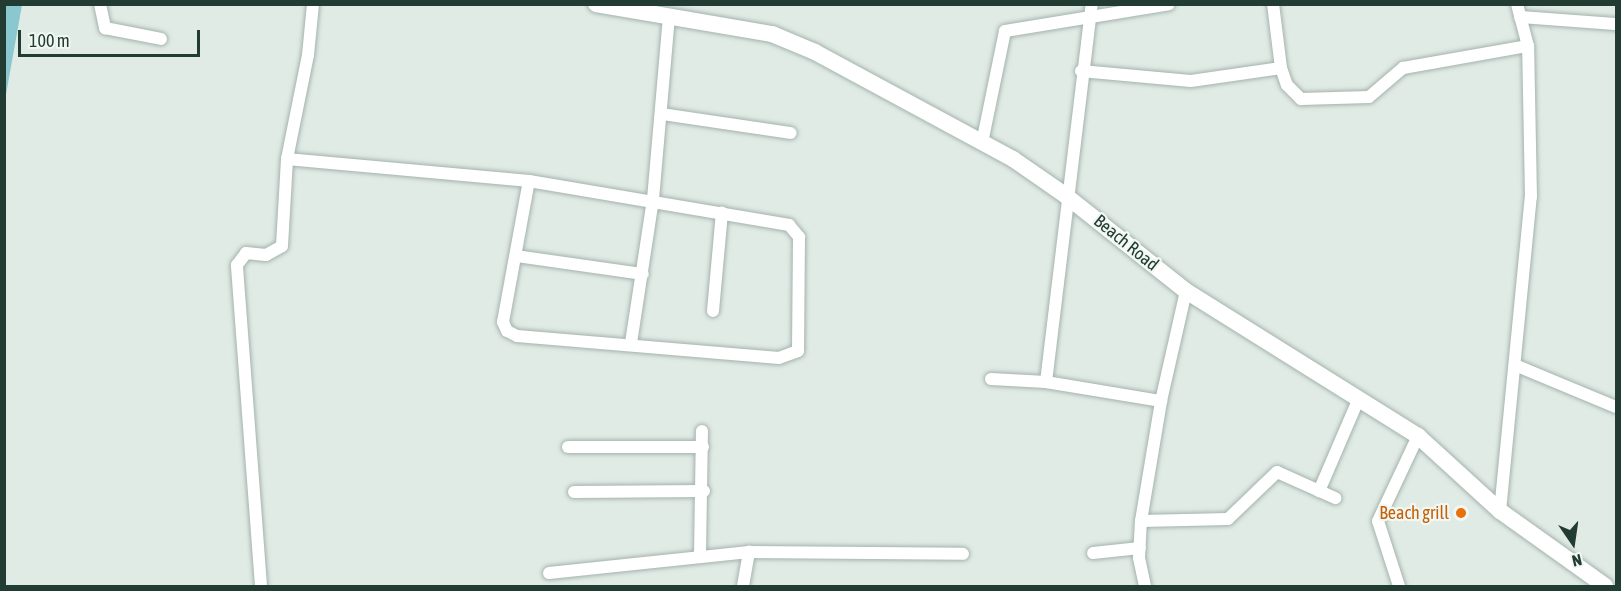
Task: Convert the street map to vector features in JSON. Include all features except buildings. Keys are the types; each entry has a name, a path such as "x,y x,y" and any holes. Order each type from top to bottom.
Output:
{"main road":[{"name":"Beach Road","path":"596,4 772,34 815,52 982,143 1065,195 1186,291 1418,436 1500,511 1605,586"}],"street":[{"path":"100,4 105,28 160,39"},
{"path":"261,586 237,265 246,253 266,255 282,246 287,159 308,55 313,4"},
{"path":"982,143 1005,31 1093,10 1169,4"},
{"path":"1272,4 1281,68 1287,85 1301,99 1369,97 1403,68 1528,46"},
{"path":"1046,381 1065,195 1081,71 1093,10"},
{"path":"1500,511 1531,197 1528,46 1519,11 1617,24"},
{"path":"631,343 653,199 669,16"},
{"path":"1081,71 1191,81 1281,68"},
{"path":"662,114 791,133"},
{"path":"287,159 529,181 653,199 789,225 798,231 798,351 780,358 631,343 516,336 507,331 503,322 529,181"},
{"path":"713,311 722,212"},
{"path":"516,256 643,274"},
{"path":"1145,586 1140,548 1141,521 1161,401 1186,291"},
{"path":"1515,364 1617,407"},
{"path":"991,379 1046,381 1161,401"},
{"path":"1319,491 1359,398"},
{"path":"700,555 704,491 702,431"},
{"path":"1400,586 1378,521 1418,436"},
{"path":"568,447 703,447"},
{"path":"1141,521 1228,519 1277,472 1335,498"},
{"path":"574,492 704,491"},
{"path":"1093,553 1140,548"},
{"path":"743,586 749,552"},
{"path":"549,573 700,555 749,552 963,554"}],"water":[{"path":"4,5 22,5 5,100"}],"place":[{"name":"Beach grill","path":"1461,513"}]}
